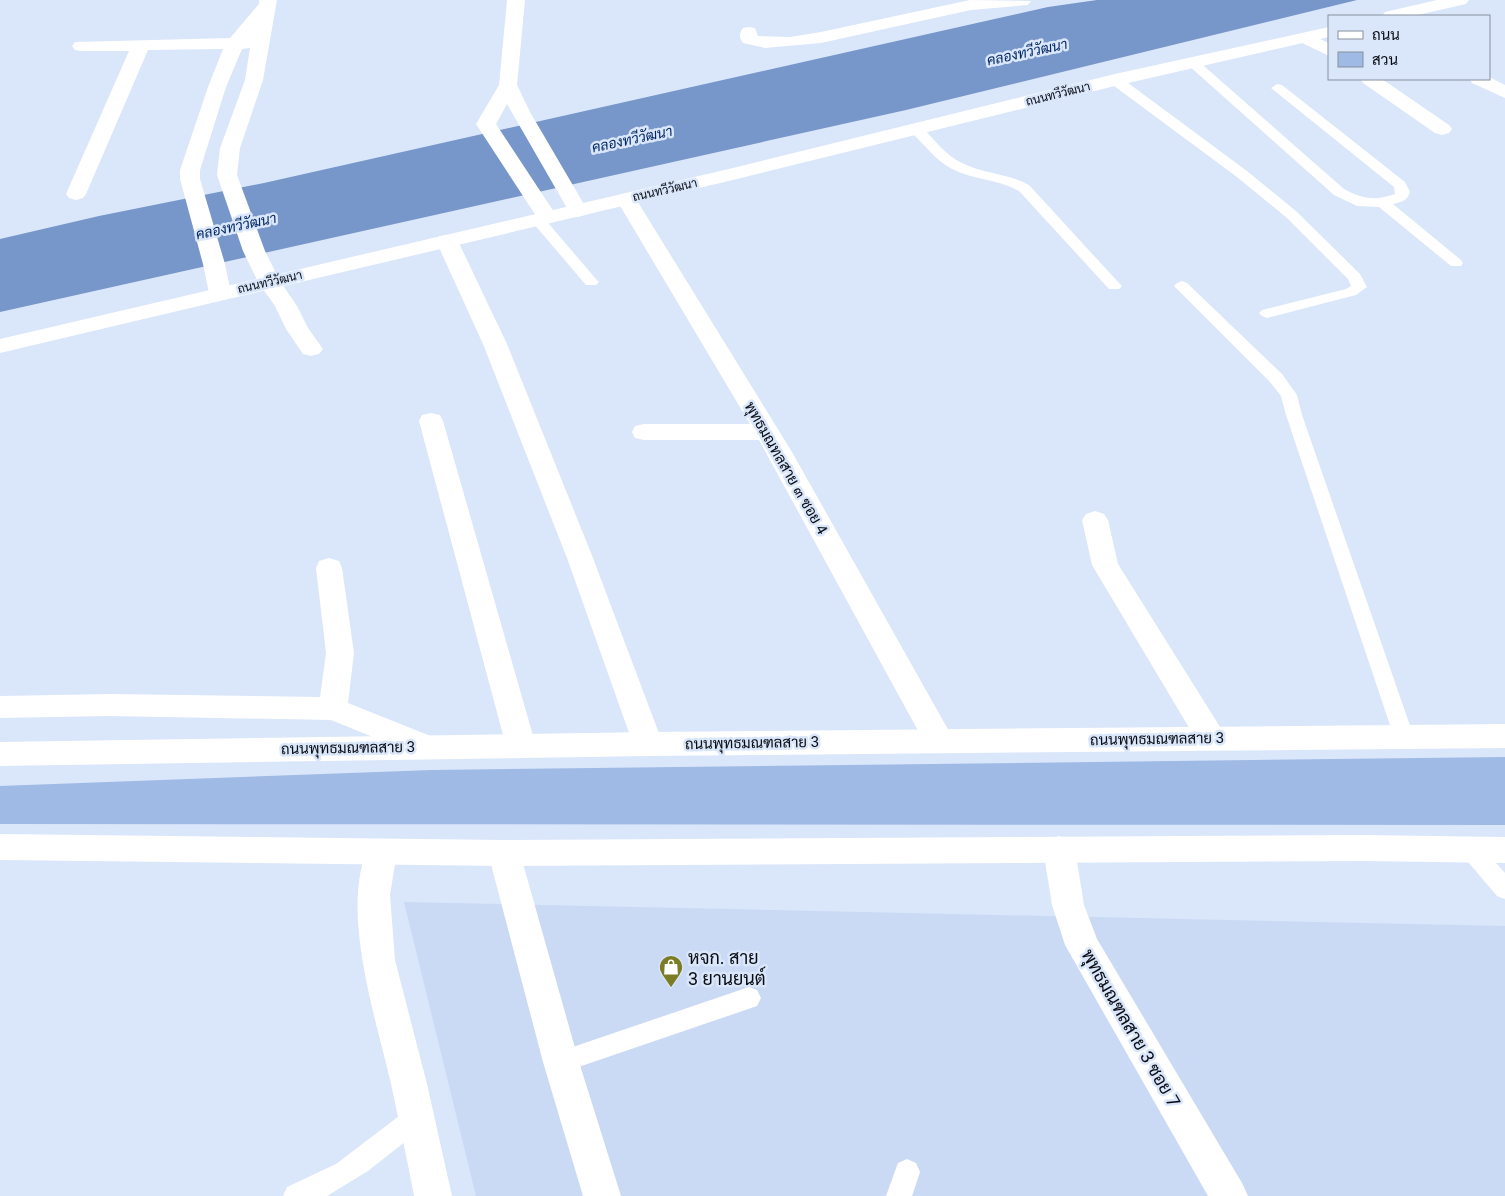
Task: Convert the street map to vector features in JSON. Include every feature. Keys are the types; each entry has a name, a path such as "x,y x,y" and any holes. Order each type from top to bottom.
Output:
{"street":[{"path":"516,0 508,85 486,124 534,198 543,219"},
{"path":"1398,15 1460,0"},
{"path":"749,32 749,39 766,44 810,41 971,5 997,1 1022,1"},
{"path":"220,293 190,170 217,87 235,43 267,3"},
{"path":"267,3 254,80 230,148 227,176 254,252 269,282 286,306 297,329 311,349"},
{"name":"ถนนทวีวัฒนา","path":"0,346 220,293 578,211 1115,80 1328,32"},
{"path":"1306,38 1328,50"},
{"path":"81,46 261,43"},
{"path":"76,194 141,45"},
{"path":"1371,80 1442,129"},
{"path":"1481,80 1505,92"},
{"path":"508,85 520,112 578,211"},
{"path":"196,151 230,148"},
{"name":"พุทธมณทลสาย ๓ ซอย 4","path":"626,199 767,432 939,741"},
{"path":"447,241 495,344 570,532 648,744"},
{"path":"431,420 521,746"},
{"path":"644,432 767,432"},
{"path":"1095,520 1105,564 1211,738"},
{"path":"329,568 340,653 334,709"},
{"path":"0,707 110,705 334,709 427,747"},
{"name":"ถนนพุทธมณฑลสาย 3","path":"0,754 648,744 1505,736"},
{"path":"0,847 504,853 1362,848 1505,850"},
{"name":"พุทธมณฑลสาย 3 ซอย 7","path":"1059,849 1068,905 1082,945 1229,1196"},
{"path":"381,852 374,895 378,960 433,1196"},
{"path":"504,853 561,1062 602,1196"}],"lane":[{"path":"1192,62 1340,192 1355,202 1368,204 1383,203 1401,197 1403,192 1400,185 1277,88"},
{"path":"1115,80 1242,174 1292,216 1355,277 1359,287 1350,292 1267,313"},
{"path":"916,129 949,161 959,168 1005,178 1024,188 1114,286"},
{"path":"1383,203 1456,263"},
{"path":"543,219 591,282"},
{"path":"1182,286 1276,378 1289,395 1294,415 1404,737"},
{"path":"1472,850 1505,889"},
{"path":"561,1062 749,998"},
{"path":"296,1196 315,1190 354,1168 416,1118"},
{"path":"899,1196 907,1172"}],"shaded area":[{"path":"404,902 1505,926 1505,1196 476,1196"}],"green space":[{"path":"1505,757 1505,825 0,824 0,786 432,770"}],"water":[{"name":"คลองทวีวัฒนา","path":"1097,0 1357,0 906,110 0,312 0,239 99,216 264,183 1048,7"}],"place":[{"name":"หจก. สาย 3 ยานยนต์","path":"671,988"}]}
